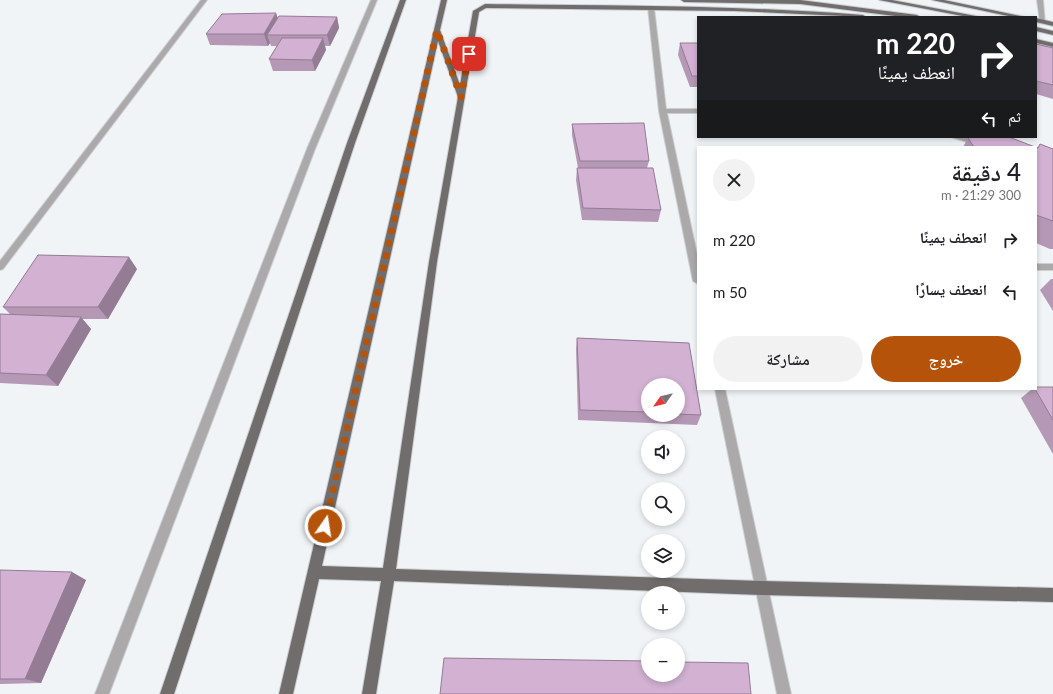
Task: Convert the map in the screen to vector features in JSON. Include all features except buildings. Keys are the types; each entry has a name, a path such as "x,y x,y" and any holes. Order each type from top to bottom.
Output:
{"main road":[{"path":"167,694 351,143 403,0"},
{"path":"286,694 444,0"},
{"path":"684,0 800,2 910,16"},
{"path":"882,0 972,16"},
{"path":"935,0 1017,16"},
{"path":"369,694 389,574 433,262 476,11 485,6 651,8 803,12 852,16"},
{"path":"1037,20 1053,24"},
{"path":"1037,29 1053,33"},
{"path":"437,30 461,97"},
{"path":"1037,41 1053,45"},
{"path":"314,572 761,588 1053,595"}],"street":[{"path":"0,267 204,0"},
{"path":"102,694 308,157 374,0"},
{"path":"1040,0 1043,22"},
{"path":"651,8 663,111 696,263"},
{"path":"663,111 697,111"},
{"path":"959,138 987,146"},
{"path":"1037,267 1053,267"},
{"path":"720,390 784,694"}],"route":[{"path":"325,526 437,30 461,97 469,54"}]}
